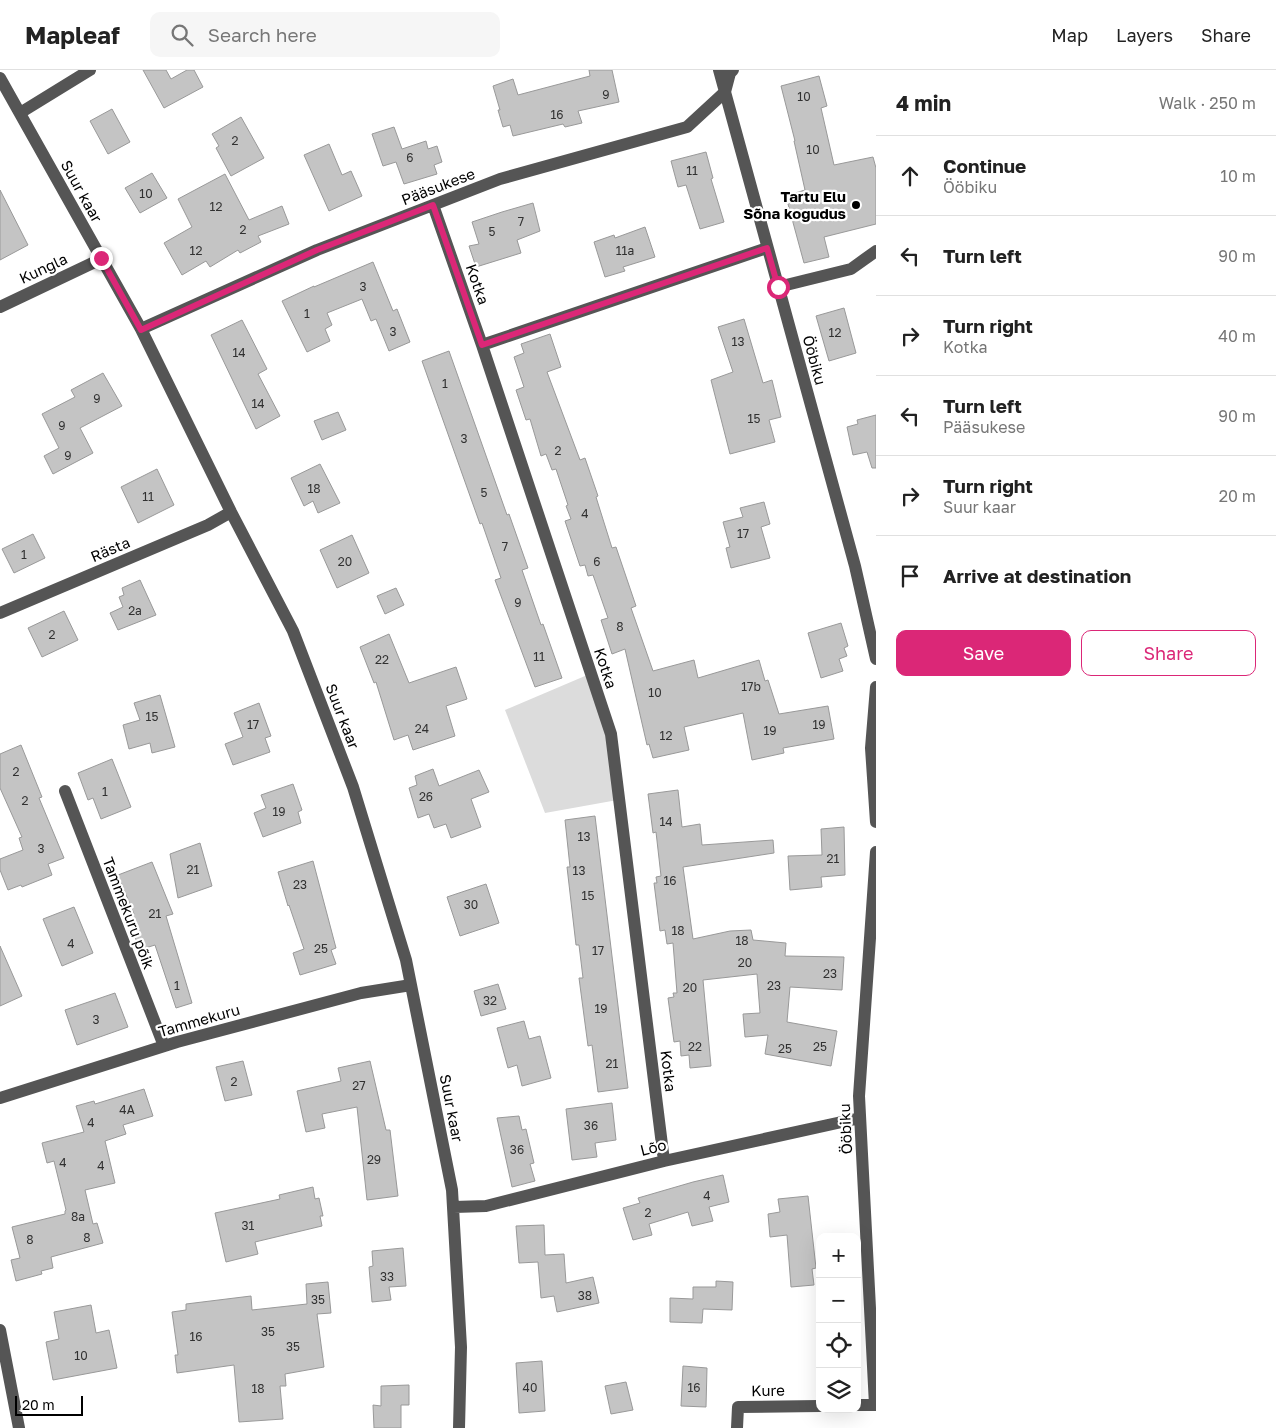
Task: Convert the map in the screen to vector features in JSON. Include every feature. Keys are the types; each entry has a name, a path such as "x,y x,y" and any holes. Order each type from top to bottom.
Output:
{"street":[{"path":"20,113 90,70"},
{"name":"Ööbiku","path":"719,70 855,566 876,659"},
{"path":"726,92 730,73 733,70"},
{"name":"Suur kaar","path":"0,78 141,330 293,631 349,778 406,960 452,1190 461,1347 459,1428"},
{"name":"Pääsukese","path":"141,330 317,250 500,180 687,127 726,92"},
{"name":"Kotka","path":"433,205 482,345 611,734 664,1161"},
{"path":"482,345 767,248"},
{"path":"778,287 851,269 876,251"},
{"name":"Kungla","path":"0,307 101,258"},
{"name":"Rästa","path":"0,613 208,525 232,512"},
{"path":"876,687 872,748 876,822"},
{"name":"Tammekuru põik","path":"65,791 164,1046"},
{"name":"Ööbiku","path":"876,852 859,1096 876,1405"},
{"name":"Tammekuru","path":"0,1098 164,1046 361,993 411,985"},
{"name":"Lõo","path":"454,1207 486,1206 664,1161 860,1118"},
{"path":"0,1330 19,1428"},
{"path":"861,1405 876,1405"},
{"name":"Kure","path":"737,1428 738,1407 816,1406"}],"shaded area":[{"path":"592,673 623,799 545,813 505,710"}],"building":[{"path":"143,70 166,70 171,79 187,70 194,70 203,87 164,108"},
{"path":"589,70 612,70 619,102 578,111 582,123 565,127 563,124 513,136 510,125 503,127 493,86 513,79 518,95 590,76"},
{"path":"819,76 827,106 821,108 834,165 873,157 876,168 876,224 824,237 829,257 804,263 788,204 794,202 792,194 805,190 781,86"},
{"path":"112,109 130,142 108,154 90,121"},
{"path":"241,117 264,158 231,176 216,148 219,146 212,134"},
{"path":"394,127 402,149 426,141 428,149 437,146 442,162 434,165 437,174 404,184 396,162 383,166 372,134"},
{"path":"329,144 342,175 351,171 362,196 329,211 304,155"},
{"path":"706,152 713,178 711,179 724,222 700,229 686,185 678,187 671,161"},
{"path":"152,173 167,198 140,213 125,188"},
{"path":"225,174 249,220 282,206 289,224 258,236 261,242 240,253 238,250 210,267 206,261 182,275 164,243 192,227 178,199"},
{"path":"0,190 28,245 0,260"},
{"path":"533,203 540,231 517,240 521,253 476,267 469,246 479,244 472,222"},
{"path":"645,227 655,257 623,267 625,271 605,277 594,242 614,235 615,238"},
{"path":"373,262 393,311 397,309 410,342 389,351 376,319 371,321 362,299 327,313 332,325 325,329 330,341 307,352 282,301"},
{"path":"844,308 856,353 829,361 816,316"},
{"path":"744,319 763,383 772,380 781,417 769,420 775,442 730,454 711,380 733,372 718,327"},
{"path":"242,320 267,369 258,374 280,416 256,429 211,335"},
{"path":"550,334 561,367 547,372 580,460 585,458 598,496 596,497 612,548 616,547 636,606 631,608 653,671 694,660 698,678 759,660 765,681 768,680 779,714 828,706 834,739 783,748 784,753 752,760 743,713 684,727 689,750 653,758 649,744 647,745 625,649 612,654 601,620 608,618 593,575 588,576 585,565 580,566 565,521 571,519 556,469 552,470 546,454 541,456 530,419 526,420 516,390 524,387 514,357 524,353 521,344"},
{"path":"449,351 507,515 509,514 528,568 522,570 562,678 535,687 495,580 501,578 482,523 480,524 422,361"},
{"path":"103,373 122,406 80,428 93,453 53,474 44,456 59,448 42,414 75,397 71,390"},
{"path":"338,412 346,430 322,440 314,421"},
{"path":"876,415 876,468 872,468 867,452 853,455 847,427 858,424 857,420"},
{"path":"320,464 340,503 318,513 313,501 304,506 291,478"},
{"path":"157,469 174,505 138,523 121,487"},
{"path":"764,502 770,524 761,527 770,558 731,568 726,548 730,547 723,522 743,517 740,508"},
{"path":"33,534 45,558 14,573 2,549"},
{"path":"352,535 369,573 337,588 320,550"},
{"path":"140,580 156,615 118,630 110,613 123,607 119,597 124,595 122,588"},
{"path":"396,588 404,605 385,614 377,596"},
{"path":"64,611 78,640 42,657 28,628"},
{"path":"841,623 848,646 844,648 847,656 839,659 843,671 821,678 808,633"},
{"path":"389,634 409,683 456,667 467,699 446,706 455,736 413,750 408,735 394,740 376,682 374,683 360,647"},
{"path":"160,695 175,747 152,753 150,743 129,749 123,725 140,720 134,703"},
{"path":"259,703 271,736 265,738 270,752 233,765 225,744 243,737 234,713"},
{"path":"21,745 42,797 39,798 64,858 48,864 52,875 22,887 21,885 8,890 0,870 0,859 23,850 19,838 22,837 0,788 0,754"},
{"path":"112,759 131,807 101,819 93,798 88,800 78,773"},
{"path":"433,769 439,786 479,770 489,792 471,799 481,827 451,838 446,824 434,828 429,814 418,818 409,788 417,785 415,776"},
{"path":"293,784 302,810 298,812 301,823 263,837 254,813 266,808 261,795"},
{"path":"678,790 682,827 700,824 702,845 773,840 774,853 683,867 693,939 730,931 751,930 753,940 786,943 785,956 844,957 842,990 790,987 787,1022 837,1031 831,1066 765,1054 768,1035 745,1037 743,1014 760,1013 757,974 703,980 711,1066 690,1068 689,1055 681,1056 680,1041 674,1042 668,998 674,997 673,993 677,993 673,943 667,944 665,930 660,931 654,883 657,883 656,877 661,876 656,832 653,833 648,794"},
{"path":"595,816 628,1088 598,1092 592,1045 588,1046 579,978 583,978 579,945 576,945 567,867 570,867 565,820"},
{"path":"844,827 845,875 821,877 822,887 790,890 788,856 822,855 821,829"},
{"path":"200,843 212,886 178,898 170,854"},
{"path":"313,861 336,948 331,950 336,964 300,975 293,953 304,949 278,872"},
{"path":"152,862 173,914 166,916 192,1003 176,1008 155,945 139,950 129,916 134,914 118,875"},
{"path":"486,884 499,923 460,936 447,897"},
{"path":"74,907 93,953 62,966 43,919"},
{"path":"0,946 22,996 0,1006"},
{"path":"498,984 506,1009 481,1016 474,991"},
{"path":"115,993 128,1027 77,1045 65,1010"},
{"path":"524,1021 529,1039 540,1036 551,1078 522,1086 517,1065 508,1068 497,1028"},
{"path":"243,1061 252,1095 225,1101 216,1067"},
{"path":"370,1061 386,1130 390,1130 398,1196 367,1200 357,1107 322,1114 325,1128 306,1132 297,1091 341,1081 338,1068"},
{"path":"144,1089 153,1116 123,1125 126,1134 105,1141 115,1183 85,1190 93,1224 97,1223 103,1243 51,1257 53,1268 41,1271 42,1274 16,1281 11,1260 20,1258 12,1227 65,1214 66,1210 54,1161 47,1163 42,1143 84,1132 76,1106 94,1101 95,1104"},
{"path":"612,1103 616,1140 595,1143 597,1157 572,1160 566,1109"},
{"path":"519,1116 522,1130 526,1129 534,1163 530,1164 535,1181 512,1187 497,1118"},
{"path":"723,1175 729,1202 709,1207 713,1221 692,1226 688,1212 649,1224 652,1235 633,1240 623,1208 640,1203 638,1198"},
{"path":"313,1187 315,1199 319,1198 323,1216 320,1216 322,1226 255,1242 258,1254 226,1262 215,1213 280,1199 279,1195"},
{"path":"808,1196 816,1268 812,1269 814,1285 791,1287 787,1235 770,1237 768,1214 780,1212 778,1199"},
{"path":"544,1225 545,1255 564,1254 566,1283 593,1277 599,1303 557,1312 554,1296 541,1298 538,1262 519,1263 516,1226"},
{"path":"403,1248 406,1286 389,1287 391,1300 372,1302 369,1267 373,1266 372,1251"},
{"path":"716,1281 733,1282 732,1310 703,1309 702,1323 670,1322 670,1298 693,1299 693,1287 716,1287"},
{"path":"328,1282 331,1313 317,1314 324,1367 285,1374 286,1386 280,1386 283,1419 239,1422 234,1365 177,1373 175,1355 178,1355 172,1312 186,1310 186,1304 251,1296 252,1310 307,1304 306,1284"},
{"path":"91,1305 96,1333 109,1330 117,1368 53,1380 46,1342 59,1339 54,1312"},
{"path":"542,1361 545,1411 519,1413 516,1363"},
{"path":"683,1366 707,1368 706,1407 681,1406"},
{"path":"626,1382 633,1410 611,1414 605,1386"},
{"path":"409,1385 409,1405 401,1405 401,1428 374,1428 373,1405 381,1406 381,1386"}],"place":[{"name":"Tartu Elu Sõna kogudus","path":"856,205"}],"route":[{"path":"101,258 141,330 317,250 433,205 482,345 767,248 778,287"}]}
